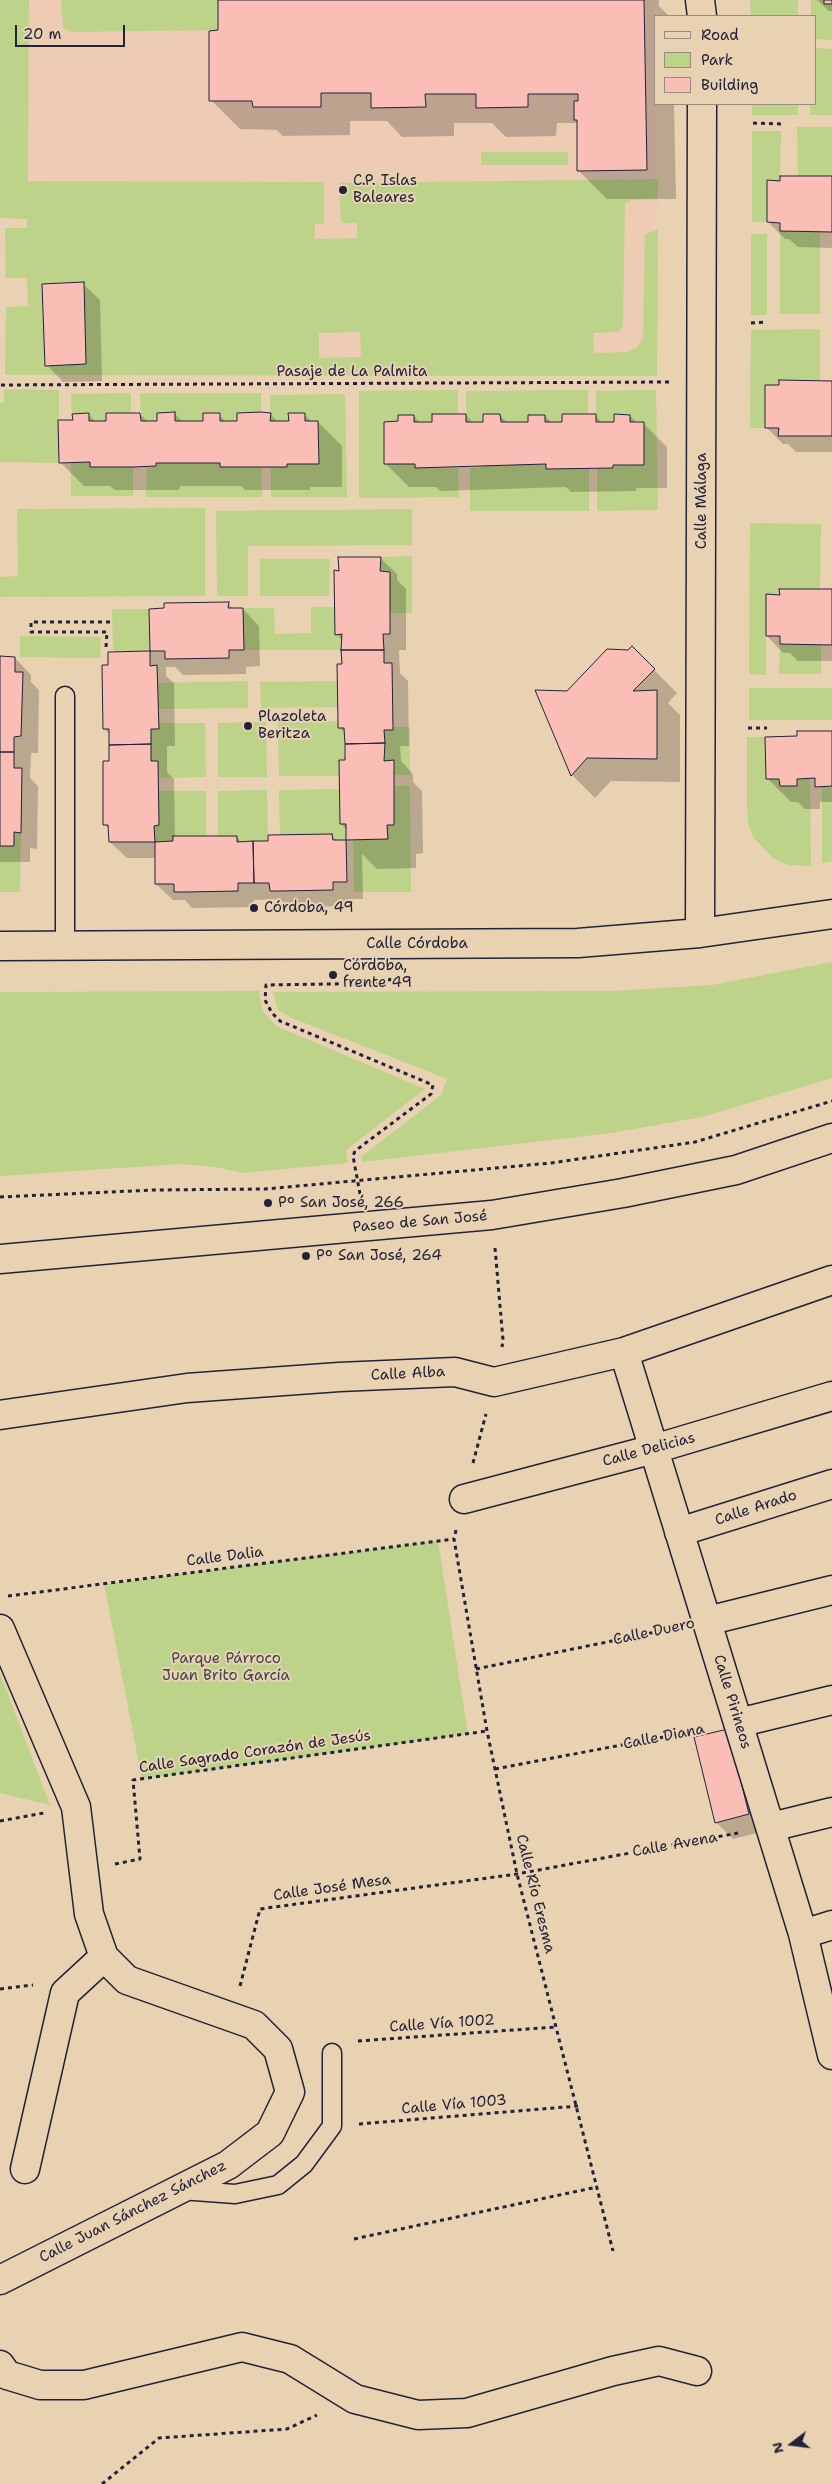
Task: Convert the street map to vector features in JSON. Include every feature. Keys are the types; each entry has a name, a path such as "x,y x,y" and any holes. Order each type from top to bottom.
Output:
{"street":[{"path":"700,0 702,15"},
{"name":"Calle Málaga","path":"700,933 703,382 702,105"},
{"path":"665,934 691,912 701,898 713,916 735,928"},
{"name":"Calle Córdoba","path":"0,946 578,943 665,934 700,933 832,914"},
{"name":"Paseo de San José","path":"0,1259 492,1216 736,1170 832,1138"},
{"name":"Calle Alba","path":"0,1415 187,1388 339,1377 455,1372 494,1382 624,1352 832,1280"},
{"name":"Calle Pirineos","path":"624,1352 803,1934 830,2042"},
{"name":"Calle Delicias","path":"464,1498 654,1449 832,1396"},
{"name":"Calle Arado","path":"680,1532 832,1484"},
{"name":"Calle Duero","path":"707,1621 832,1590"},
{"name":"Calle Juan Sánchez Sánchez","path":"0,1629 76,1808 89,1914 104,1957 127,1980 254,2025 278,2049 290,2092 270,2133 228,2165 0,2280"},
{"path":"738,1723 832,1700"},
{"path":"771,1827 832,1812"},
{"path":"803,1934 832,1925"},
{"path":"25,2169 65,1993 104,1957"},
{"path":"2,2373 40,2384 84,2385 242,2347 290,2359 355,2398 418,2415 467,2413 613,2371 659,2361 697,2371"}],"lane":[{"path":"65,696 65,945"},
{"path":"178,2190 235,2194 278,2185 304,2164 332,2126 332,2053"}],"path":[{"path":"753,123 782,124"},
{"path":"751,323 766,322"},
{"name":"Pasaje de La Palmita","path":"1,385 703,382"},
{"path":"106,647 107,632 31,632 31,622 110,622"},
{"path":"748,728 767,728"},
{"path":"266,985 265,1000 272,1013 280,1021 433,1086 431,1094 355,1151 355,1163"},
{"path":"0,1197 154,1190 266,1189 551,1163 694,1142 832,1100"},
{"name":"Calle Dalia","path":"0,1597 454,1539"},
{"name":"Calle Río Eresma","path":"454,1539 487,1731 517,1874 578,2106 613,2251"},
{"name":"Calle Duero","path":"476,1669 707,1621"},
{"name":"Calle Diana","path":"495,1769 738,1723"},
{"name":"Calle Sagrado Corazón de Jesús","path":"82,1869 140,1859 133,1780 487,1731"},
{"path":"0,1821 76,1808"},
{"name":"Calle Avena","path":"517,1874 771,1827"},
{"name":"Calle José Mesa","path":"232,2017 260,1909 517,1874"},
{"name":"Calle Vía 1002","path":"332,2053 357,2041 556,2027"},
{"name":"Calle Vía 1003","path":"332,2126 578,2106"},
{"path":"354,2239 597,2187"},
{"path":"102,2484 159,2438 287,2428 355,2398"}],"shaded area":[{"name":"C.P. Islas Baleares","path":"29,0 649,0 655,15 654,105 658,105 657,376 28,375"}],"green space":[{"path":"0,0 29,0 28,181 324,182 324,224 315,224 315,239 357,238 357,223 341,223 339,183 658,179 658,199 631,200 625,203 623,326 619,332 593,333 594,353 628,352 636,348 643,339 645,234 658,230 657,376 5,375 6,307 28,306 27,278 6,278 5,228 27,228 27,219 0,218","holes":["84,282 86,364 46,366","360,332 361,357 319,358 319,333"]},
{"path":"61,0 218,0 218,30 71,32 63,28"},
{"path":"750,0 798,0 798,15 751,15"},
{"path":"811,0 824,0 824,4 832,4 832,40 817,39 817,15 811,15"},
{"path":"817,48 832,49 832,115 810,115 810,105 817,105"},
{"path":"752,105 798,105 798,115 752,115"},
{"path":"797,127 832,127 832,176 798,176"},
{"path":"752,131 781,131 780,181 767,181 767,222 752,222"},
{"path":"481,152 568,152 568,165 481,165"},
{"path":"780,231 820,231 820,314 780,314"},
{"path":"751,234 767,234 767,315 751,315"},
{"path":"820,329 820,381 779,380 779,385 765,385 765,428 750,428 751,330"},
{"path":"4,389 59,390 59,463 0,462 0,403 4,402"},
{"path":"458,390 458,414 432,414 432,422 414,422 414,415 398,415 398,421 384,422 385,464 415,464 416,468 458,468 459,497 359,498 359,391"},
{"path":"588,390 588,414 563,414 562,422 545,422 545,415 529,415 528,422 501,422 500,414 483,414 483,422 466,422 466,391"},
{"path":"656,390 658,510 597,511 597,468 644,464 643,422 630,422 630,415 615,414 614,422 596,422 596,391"},
{"path":"131,393 131,413 107,413 106,421 89,421 88,413 72,414 71,394"},
{"path":"140,393 261,393 261,412 237,413 237,421 220,421 219,413 203,413 203,421 175,421 175,412 158,413 157,421 141,421"},
{"path":"345,394 347,497 271,497 271,467 287,467 287,464 319,464 318,421 305,421 305,413 289,413 289,421 270,421 270,395"},
{"path":"71,462 90,462 90,467 133,467 133,496 71,496"},
{"path":"156,463 220,463 220,467 261,467 262,497 146,497 147,467 156,466"},
{"path":"481,464 546,464 546,469 589,468 589,511 470,511 470,468 481,468"},
{"path":"205,508 205,596 0,597 0,577 18,576 17,509"},
{"path":"412,509 412,545 248,546 248,596 217,596 216,511"},
{"path":"750,523 821,524 820,589 780,589 780,595 766,594 766,675 749,674"},
{"path":"412,556 412,613 389,613 390,572 380,571 381,557"},
{"path":"260,559 330,559 329,596 260,596"},
{"path":"311,607 335,607 335,634 342,634 341,650 244,650 243,608 274,608 275,634 311,633"},
{"path":"112,609 149,609 150,651 113,651"},
{"path":"20,636 101,637 100,658 20,657"},
{"path":"780,644 821,645 821,674 779,674"},
{"path":"248,681 248,708 158,709 158,683"},
{"path":"337,681 338,707 261,708 260,682"},
{"path":"749,688 832,688 832,720 749,720"},
{"path":"338,721 338,728 344,728 345,760 339,760 340,776 279,776 278,722"},
{"path":"266,722 267,777 218,777 218,723"},
{"path":"158,723 205,723 206,777 158,778 151,761 151,729 159,729"},
{"path":"392,727 410,727 410,775 394,775 394,760 384,761 384,730 392,730"},
{"path":"747,737 765,737 766,779 779,779 780,786 796,786 797,779 810,778 811,866 788,865 773,858 754,838 748,823"},
{"path":"394,786 410,786 411,892 354,892 353,839 387,839 387,825 394,824"},
{"path":"822,786 832,786 832,861 822,863"},
{"path":"339,789 340,824 346,824 346,840 333,840 332,834 280,835 279,790"},
{"path":"267,790 268,841 237,842 237,836 218,836 218,791"},
{"path":"158,791 206,791 206,836 173,836 173,841 155,842 154,826 159,825"},
{"path":"14,832 21,833 20,892 0,892 0,846 14,846"},
{"path":"832,962 832,1078 702,1117 611,1133 362,1162 361,1157 441,1095 447,1079 292,1018 278,1010 273,992 612,991 712,985"},
{"path":"259,991 262,1010 276,1026 425,1089 346,1150 348,1163 242,1173 216,1167 180,1164 0,1176 0,992"},
{"name":"Parque Párroco Juan Brito García","path":"438,1541 468,1734 142,1779 104,1584"},
{"path":"0,1673 50,1805 0,1793"}],"building":[{"path":"218,0 644,0 647,170 577,171 577,120 574,120 574,101 578,101 578,94 528,94 528,107 476,108 476,94 425,94 426,107 371,108 371,93 321,93 321,107 253,107 252,101 209,101 209,31 218,30"},
{"path":"824,0 832,0 832,4 824,4"},
{"path":"780,176 832,176 832,232 780,231 780,223 767,222 767,180 780,181"},
{"path":"84,282 86,364 45,366 42,284"},
{"path":"779,380 832,381 832,436 778,436 779,428 765,428 765,385 779,385"},
{"path":"175,412 175,421 203,421 203,413 220,413 220,421 237,421 237,413 261,412 271,413 270,421 289,421 288,413 305,413 305,421 318,421 319,464 287,464 287,467 220,467 220,463 156,463 156,466 90,467 90,462 59,463 58,420 73,420 72,414 89,413 89,421 106,421 106,413 140,413 141,421 157,421 157,413"},
{"path":"432,414 466,414 466,422 483,422 483,414 500,414 501,422 528,422 528,415 545,415 545,422 562,422 562,414 596,414 596,422 614,422 614,414 630,415 630,422 644,422 644,465 613,465 613,468 546,469 546,464 415,468 415,464 384,464 384,422 398,421 398,415 414,415 414,422 432,422"},
{"path":"338,557 381,557 380,571 390,572 390,634 383,634 384,650 341,650 342,634 335,635 334,570 339,571"},
{"path":"779,589 832,589 832,645 780,644 780,636 766,636 766,594 780,595"},
{"path":"229,602 228,608 243,608 244,650 229,650 229,658 165,659 165,651 150,651 149,609 164,608 164,603"},
{"path":"632,646 655,669 633,691 657,690 657,759 587,758 571,776 535,690 567,691 607,649 628,650"},
{"path":"341,650 384,650 384,663 392,663 393,730 384,730 385,743 345,744 344,728 338,728 337,664 342,664"},
{"path":"150,651 150,666 157,665 159,729 151,729 151,744 109,745 109,729 103,729 102,665 108,665 108,652"},
{"path":"0,656 15,657 15,672 23,672 21,736 14,737 14,752 0,752"},
{"path":"797,731 832,731 832,786 815,787 815,778 797,779 797,786 780,786 779,779 766,779 765,737 797,736"},
{"path":"385,743 384,761 394,760 394,825 387,825 388,839 346,840 346,824 340,824 339,760 345,760 345,744"},
{"path":"151,744 151,761 158,761 159,825 154,826 155,842 109,842 108,825 103,825 103,761 109,761 109,745"},
{"path":"0,752 14,752 14,768 22,768 21,833 14,832 14,846 0,846"},
{"path":"332,834 333,840 346,840 347,882 333,882 333,890 280,891 270,891 269,883 254,883 253,841 268,841 268,835"},
{"path":"173,836 237,836 237,842 253,841 254,883 238,883 238,891 187,892 174,892 174,884 155,884 155,842 173,841"},
{"path":"728,1729 749,1814 715,1823 694,1737"}],"place":[{"name":"C.P. Islas Baleares","path":"343,190"},
{"name":"Plazoleta Beritza","path":"248,726"},
{"name":"Córdoba, 49","path":"254,908"},
{"name":"Córdoba, frente 49","path":"333,975"},
{"name":"Pº San José, 266","path":"268,1203"},
{"name":"Pº San José, 264","path":"306,1256"}]}
